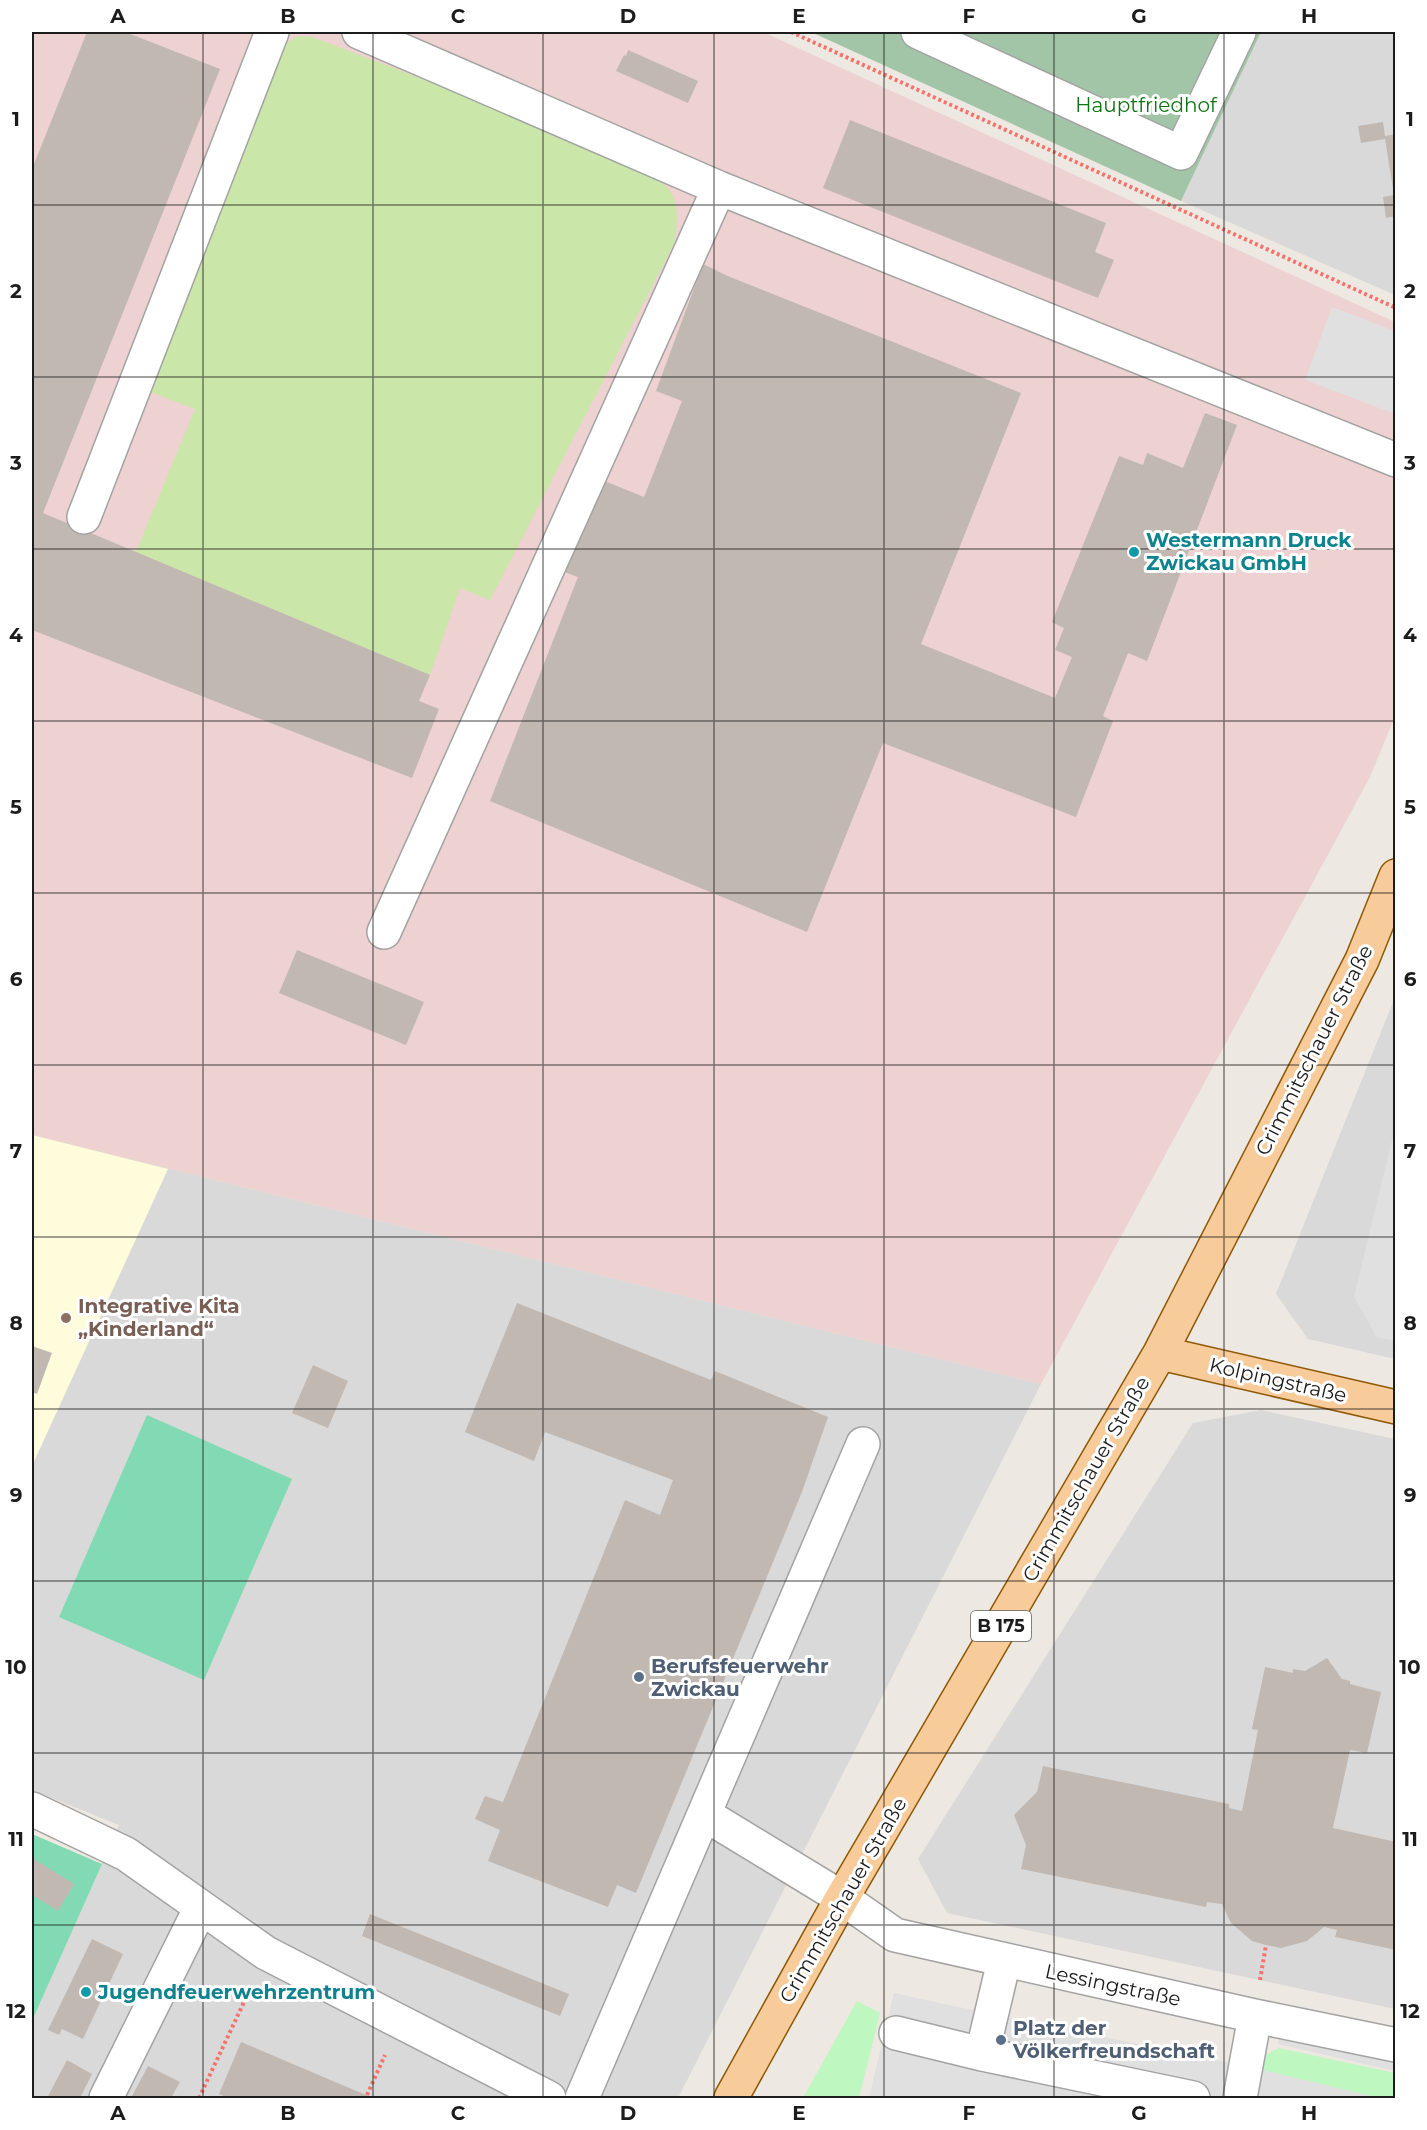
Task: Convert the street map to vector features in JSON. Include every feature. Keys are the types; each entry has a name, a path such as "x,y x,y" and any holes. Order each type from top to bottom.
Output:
{"main road":[{"name":"Crimmitschauer Straße","path":"731,2098 842,1898 1160,1353 1362,960 1395,876"},
{"name":"Kolpingstraße","path":"1160,1353 1395,1407"}],"street":[{"path":"84,517 272,32"},
{"path":"359,32 719,188 1395,460"},
{"path":"918,32 1181,153 1239,32"},
{"path":"384,932 719,188"},
{"path":"582,2098 863,1444"},
{"path":"32,1809 126,1854 266,1953 549,2098"},
{"name":"Lessingstraße","path":"704,1814 842,1898 895,1935 1004,1961 1395,2045"},
{"path":"106,2098 201,1907"},
{"path":"982,2054 1004,1961"},
{"path":"1240,2098 1255,2016"},
{"path":"896,2032 982,2054 1193,2098"}],"path":[{"path":"790,32 1395,308"},
{"path":"199,2098 266,1953"},
{"path":"367,2095 400,2022"}],"shaded area":[{"name":"Westermann Druck Zwickau GmbH","path":"32,32 763,32 1395,322 1395,716 1370,777 1041,1384 32,1135"},
{"path":"1261,32 1395,32 1395,295 1181,201"},
{"path":"1332,307 1395,331 1395,414 1305,380"},
{"path":"1395,997 1395,1359 1308,1339 1276,1294"},
{"path":"1395,1128 1395,1341 1377,1337 1354,1297"},
{"path":"32,1135 1041,1384 678,2098 32,2098 32,2021 119,1825 32,1790"},
{"name":"Integrative Kita „Kinderland“","path":"32,1135 168,1169 32,1466"},
{"path":"1261,1410 1395,1439 1395,2009 947,1913 918,1859 1193,1423"},
{"name":"Platz der Völkerfreundschaft","path":"894,1993 1246,2066 1379,2098 869,2098"},
{"path":"1281,2029 1395,2054 1395,2071 1278,2044"}],"green space":[{"name":"Hauptfriedhof","path":"811,32 1261,32 1181,201"},
{"path":"298,36 313,37 638,162 668,188 676,205 674,244 490,600 460,588 430,675 136,552 195,409 148,391 285,43"},
{"path":"147,1415 292,1479 204,1680 59,1617"},
{"path":"32,1834 102,1864 32,2021"},
{"path":"857,2001 880,2013 859,2098 803,2098"},
{"path":"1279,2048 1395,2073 1395,2098 1379,2098 1258,2069 1265,2055"}],"building":[{"path":"87,32 125,32 220,69 43,513 430,675 419,701 439,709 412,778 32,630 32,169"},
{"path":"628,50 698,81 688,103 616,71"},
{"path":"850,120 1106,223 1095,252 1114,260 1098,298 823,188"},
{"path":"1383,122 1385,136 1396,134 1396,216 1386,218 1383,197 1394,195 1385,139 1361,143 1358,126"},
{"path":"703,264 730,277 1021,393 921,644 1055,698 1072,657 1055,650 1064,628 1052,622 1119,456 1143,465 1147,453 1183,468 1205,413 1237,425 1147,661 1128,653 1103,716 1113,721 1076,817 883,743 807,932 490,801 578,577 559,570 597,478 644,497 682,401 656,391"},
{"path":"297,950 424,1002 406,1045 279,993"},
{"name":"Berufsfeuerwehr Zwickau","path":"517,1303 711,1380 715,1371 828,1417 802,1492 636,1893 617,1885 608,1907 488,1861 500,1830 475,1819 485,1796 503,1802 625,1500 660,1515 673,1480 545,1432 534,1461 465,1432"},
{"path":"32,1346 52,1353 37,1394 32,1392"},
{"path":"313,1365 348,1381 328,1428 292,1413"},
{"path":"1327,1658 1342,1679 1350,1681 1350,1684 1381,1692 1367,1753 1350,1750 1333,1828 1396,1842 1396,1950 1335,1937 1337,1930 1324,1927 1307,1941 1281,1948 1266,1945 1252,1941 1231,1923 1222,1904 1207,1902 1206,1907 1021,1869 1026,1845 1014,1815 1037,1792 1043,1766 1229,1804 1229,1808 1242,1811 1258,1730 1252,1729 1265,1667 1293,1673 1293,1669 1305,1671"},
{"path":"32,1858 74,1884 58,1911 32,1895"},
{"path":"370,1914 569,1994 560,2016 362,1936"},
{"name":"Jugendfeuerwehrzentrum","path":"92,1939 123,1954 83,2039 62,2029 59,2035 48,2030"},
{"path":"241,2042 374,2098 228,2098 219,2094"},
{"path":"67,2060 92,2074 80,2098 47,2098"},
{"path":"148,2066 180,2082 171,2098 131,2098"}],"place":[{"name":"Westermann Druck Zwickau GmbH","path":"1134,552"},
{"name":"Integrative Kita „Kinderland“","path":"66,1318"},
{"name":"Berufsfeuerwehr Zwickau","path":"639,1677"},
{"name":"Jugendfeuerwehrzentrum","path":"86,1992"},
{"name":"Platz der Völkerfreundschaft","path":"1001,2040"}]}
